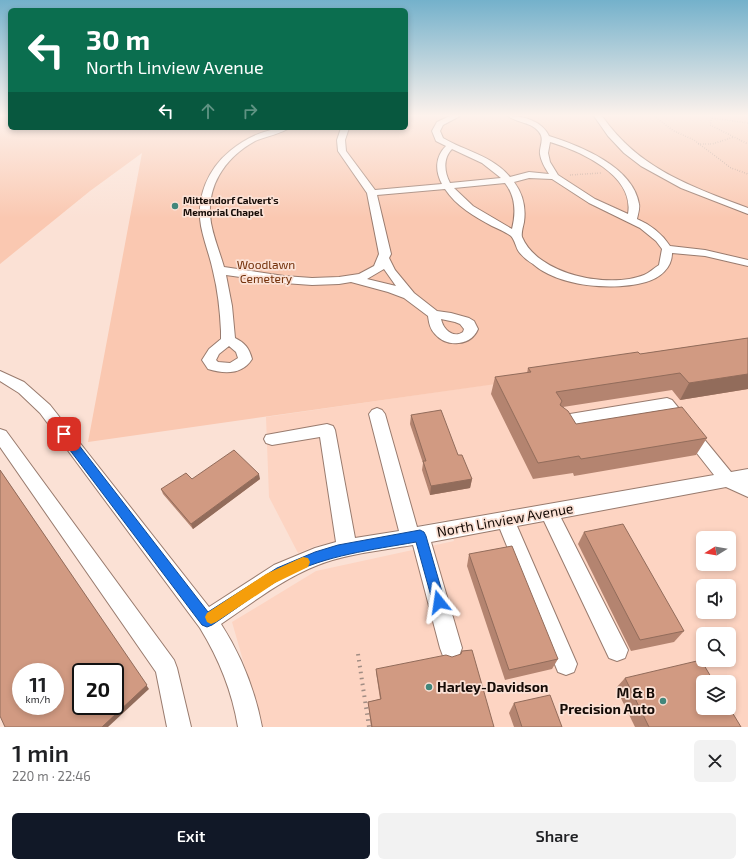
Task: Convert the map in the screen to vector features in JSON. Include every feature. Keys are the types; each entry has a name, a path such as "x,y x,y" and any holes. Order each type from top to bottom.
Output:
{"street":[{"path":"228,340 227,311 219,270 208,237 205,219 206,195 214,173 228,155 235,150"},
{"path":"342,150 372,193 385,260 390,271 408,294 434,316"},
{"path":"447,150 441,165 441,173 446,186 471,209 516,235"},
{"path":"372,193 513,180 529,175 553,177 592,201 651,231 667,249 667,258 664,266 651,276 624,282 594,282 566,276 543,267 520,246 516,235 520,208 513,180 486,160 464,150"},
{"path":"544,150 545,157 553,177"},
{"path":"578,150 616,173 630,190 636,207 632,220"},
{"path":"625,150 660,174 688,188 748,211"},
{"path":"667,249 705,253 748,263"},
{"path":"219,270 276,279 308,281 351,279 372,272 381,267 385,260"},
{"path":"351,279 408,294"},
{"path":"0,376 16,382 27,390 45,409 207,621 220,640 235,670 247,710 250,727"},
{"path":"564,421 667,404 728,480 748,490"},
{"path":"377,414 451,648"},
{"path":"272,439 327,430 347,549"},
{"path":"0,435 166,668 179,727"},
{"name":"North Linview Avenue","path":"207,621 281,572 315,558 347,549 748,476"},
{"path":"549,512 617,650"},
{"path":"506,520 566,664"}],"path":[{"path":"706,150 731,168 748,174"},
{"path":"358,654 370,727"}],"shaded area":[{"path":"748,347 748,727 262,727 232,622 316,571 454,541 446,520 316,546 298,553 269,497 266,417"}],"green space":[{"name":"Woodlawn Cemetery","path":"0,150 622,150 628,155 688,190 748,214 748,348 88,442 142,153 90,191 0,264"},
{"path":"626,150 748,150 748,211 689,188 629,153"}],"building":[{"path":"748,338 748,374 689,383 680,373 556,392 562,401 560,405 568,411 576,424 682,407 707,438 581,459 579,456 538,463 495,377 531,372 528,368 638,352 640,354"},
{"path":"441,410 458,455 462,455 472,479 431,486 423,461 426,461 411,415"},
{"path":"234,450 259,474 191,524 161,489 186,473 192,479"},
{"path":"0,470 147,685 124,706 124,663 72,663 72,715 115,715 102,727 5,727 0,716"},
{"path":"623,524 684,631 640,640 584,532"},
{"path":"512,546 558,659 509,670 469,554"},
{"name":"Harley-Davidson","path":"472,650 494,727 372,727 368,702 381,699 376,669 446,655 452,657 461,654 462,651"},
{"name":"M & B Precision Auto","path":"696,661 696,667 705,667 710,675 696,675 696,715 734,715 741,727 649,727 625,678"},
{"path":"550,695 562,727 522,727 514,703"}],"slow traffic":[{"path":"211,617 260,584 303,562"}],"place":[{"name":"Mittendorf Calvert's Memorial Chapel","path":"175,206"},
{"name":"Harley-Davidson","path":"429,687"},
{"name":"M & B Precision Auto","path":"663,701"}],"route":[{"path":"64,434 207,621 260,584 281,572 315,558 338,550 420,536 439,602"}]}
